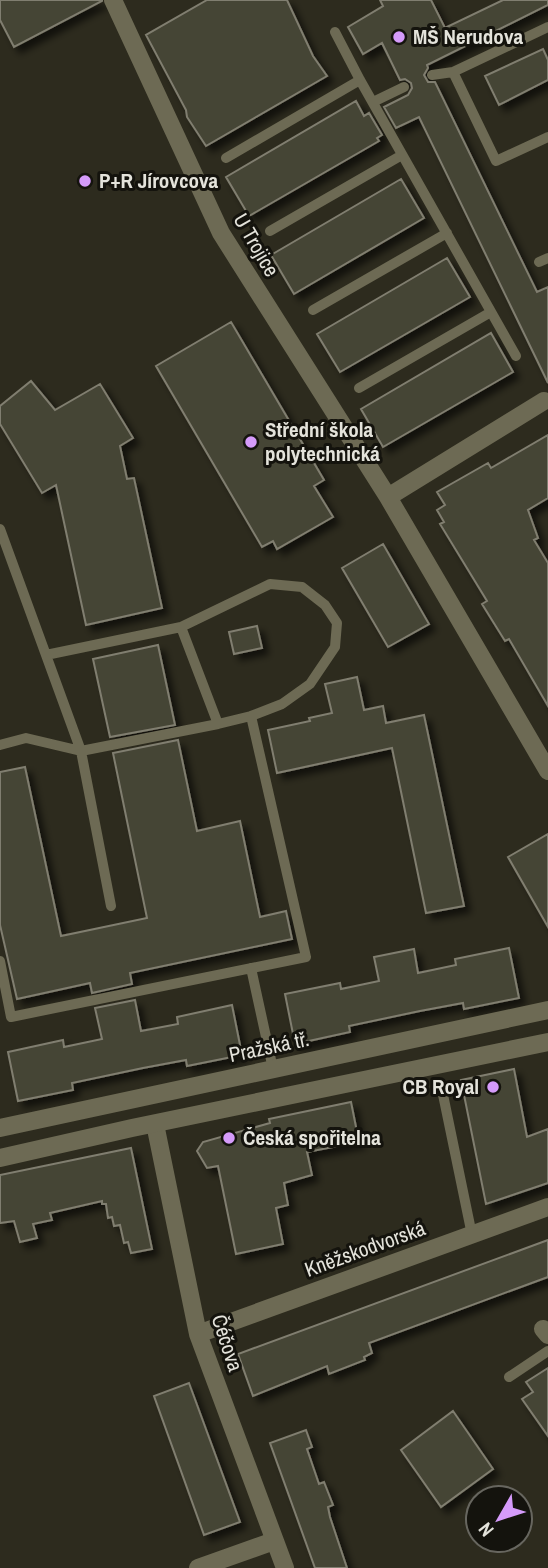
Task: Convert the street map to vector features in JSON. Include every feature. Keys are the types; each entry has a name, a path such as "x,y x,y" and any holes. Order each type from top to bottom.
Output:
{"street":[{"name":"U Trojice","path":"113,0 221,233 388,497 548,771"},
{"path":"388,497 544,401"},
{"name":"Pražská tř.","path":"0,1128 548,1010"},
{"path":"0,1158 548,1042"},
{"name":"Čéčova","path":"155,1124 198,1334 285,1568"},
{"name":"Kněžskodvorská","path":"198,1334 548,1207"},
{"path":"198,1568 274,1541"}],"lane":[{"path":"432,75 453,72 548,27"},
{"path":"335,32 516,356"},
{"path":"453,72 496,161 548,137"},
{"path":"226,158 360,80"},
{"path":"373,102 404,87"},
{"path":"270,231 402,155"},
{"path":"313,310 447,233"},
{"path":"359,388 491,312"},
{"path":"0,529 81,751 111,906"},
{"path":"0,745 26,738 81,751 251,716 282,704 310,684 335,648 337,623 325,605 302,587 270,584 181,627 46,655"},
{"path":"181,627 218,724"},
{"path":"0,961 11,1017 306,957 251,716"},
{"path":"251,968 273,1069"},
{"path":"441,1085 472,1235"},
{"path":"509,1377 548,1351"}],"building":[{"path":"0,0 102,1 14,47 0,20"},
{"path":"207,0 287,0 313,56 327,76 206,146 187,117 186,110 146,35"},
{"path":"380,0 431,0 445,28 503,0 548,0 548,5 427,65 424,75 428,82 435,82 537,292 548,287 548,383 419,117 396,128 384,107 408,95 412,88 411,83 405,79 400,80 382,43 363,54 348,27 383,6"},
{"path":"543,49 548,60 548,80 499,105 485,76"},
{"path":"356,101 364,116 369,113 382,135 377,138 379,141 249,216 226,177"},
{"path":"401,179 424,218 294,294 271,255"},
{"path":"447,258 470,297 340,372 317,334"},
{"name":"Střední škola polytechnická","path":"231,322 324,480 314,486 333,517 277,549 273,541 262,547 156,366"},
{"path":"491,333 513,372 383,447 361,409"},
{"path":"31,381 55,410 100,384 133,438 120,446 127,479 134,478 162,608 86,625 56,485 42,493 0,424 0,406"},
{"path":"548,435 548,498 528,510 538,538 534,540 548,563 548,706 509,639 505,641 482,604 487,601 440,524 444,522 437,510 445,505 437,492 488,463 491,468"},
{"path":"383,544 429,624 388,647 342,568"},
{"path":"257,626 262,648 234,654 229,632"},
{"path":"158,645 175,725 110,737 93,659"},
{"path":"357,677 364,710 383,706 386,723 424,715 464,906 426,913 392,748 277,773 268,730 332,713 325,684"},
{"path":"178,740 197,831 240,821 260,917 286,911 292,939 130,973 132,984 92,993 90,983 17,999 0,925 0,772 25,767 61,936 147,918 113,753"},
{"path":"548,834 548,927 508,857"},
{"path":"509,948 519,998 464,1009 463,1003 420,1011 349,1026 350,1032 295,1044 285,994 340,983 341,989 379,981 374,957 414,949 418,973 456,965 455,959"},
{"path":"135,1000 141,1031 178,1024 177,1017 232,1005 242,1055 187,1066 186,1060 143,1068 72,1083 73,1090 18,1101 8,1052 63,1040 64,1047 102,1039 95,1008"},
{"path":"514,1069 527,1137 548,1129 548,1183 486,1204 461,1080"},
{"path":"351,1102 359,1142 307,1152 312,1175 284,1183 288,1205 276,1208 283,1244 236,1254 218,1166 207,1168 197,1151 203,1142 270,1123 269,1119"},
{"path":"131,1148 152,1249 131,1253 128,1242 124,1243 120,1225 114,1226 112,1217 108,1218 106,1204 102,1204 102,1201 50,1213 52,1220 33,1224 37,1238 20,1242 14,1221 0,1223 0,1175"},
{"path":"548,1240 548,1277 369,1343 372,1353 364,1357 365,1360 329,1374 327,1366 253,1396 238,1354"},
{"path":"548,1368 548,1436 522,1399 533,1392 526,1382"},
{"path":"189,1383 240,1522 204,1535 154,1396"},
{"path":"453,1411 493,1469 472,1484 464,1484 464,1490 441,1507 401,1450"},
{"path":"306,1430 312,1447 307,1449 319,1484 324,1482 333,1505 328,1507 330,1517 347,1568 315,1568 270,1443"}],"place":[{"name":"MŠ Nerudova","path":"399,37"},
{"name":"P+R Jírovcova","path":"85,181"},
{"name":"Střední škola polytechnická","path":"251,442"},
{"name":"CB Royal","path":"493,1087"},
{"name":"Česká spořitelna","path":"229,1138"}]}
